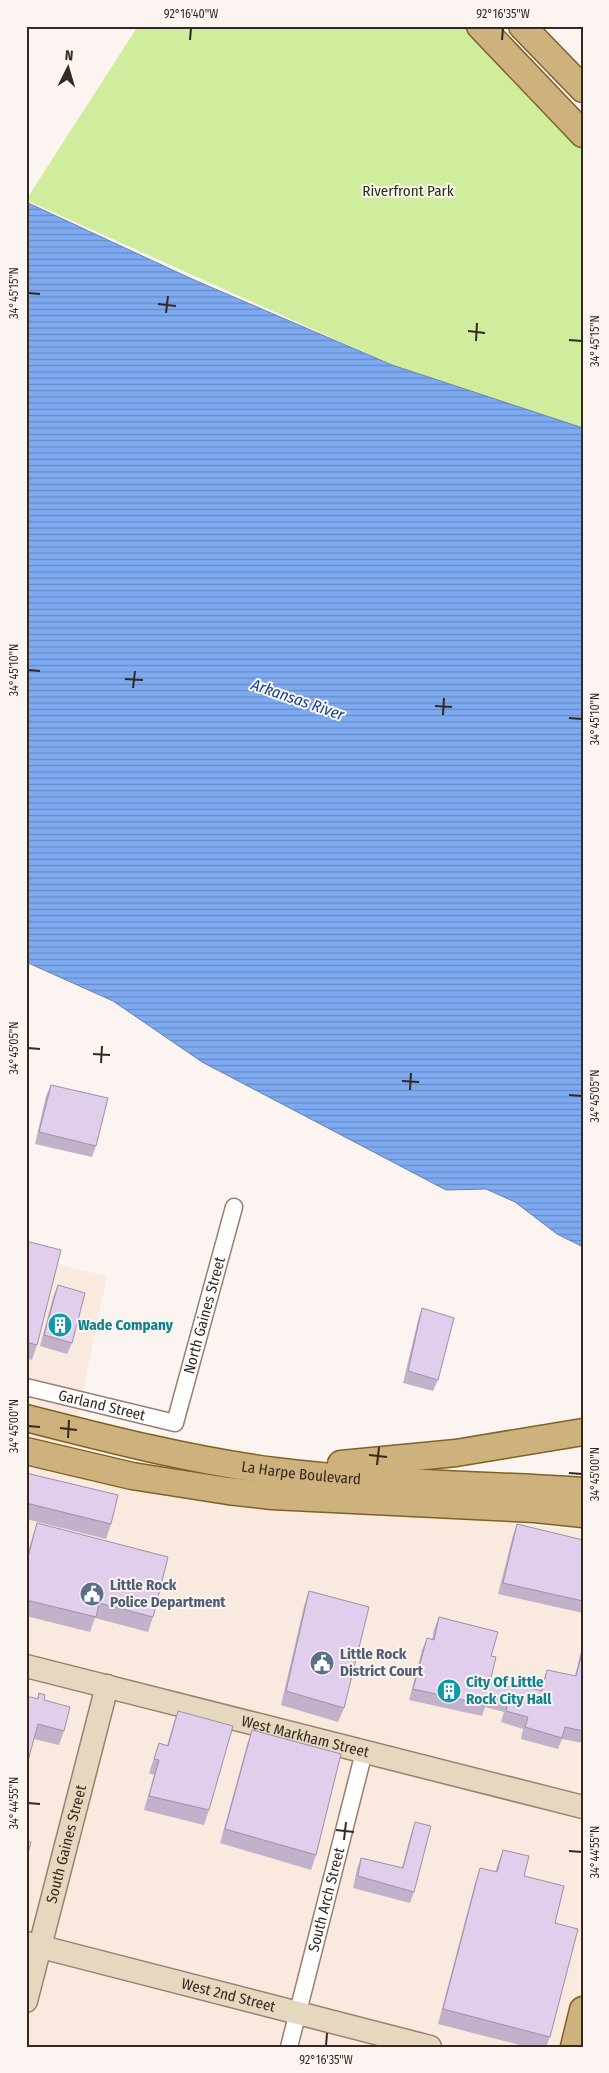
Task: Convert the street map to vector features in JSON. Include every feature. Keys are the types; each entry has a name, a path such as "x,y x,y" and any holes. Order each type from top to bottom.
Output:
{"main road":[{"path":"480,26 583,134"},
{"path":"522,26 583,89"},
{"name":"La Harpe Boulevard","path":"26,1418 99,1437 208,1460 274,1471 373,1479 583,1490"},
{"path":"99,1437 350,1465 456,1453 583,1432"},
{"name":"La Harpe Boulevard","path":"26,1451 132,1476 237,1492 583,1514"},
{"path":"574,2047 583,2010"}],"street":[{"name":"North Gaines Street","path":"175,1423 234,1206"},
{"name":"Garland Street","path":"26,1386 175,1423"},
{"name":"West Markham Street","path":"26,1666 583,1807"},
{"name":"South Gaines Street","path":"26,2001 33,1945 107,1686"},
{"name":"South Arch Street","path":"289,2047 364,1752"},
{"name":"West 2nd Street","path":"33,1945 430,2047"}],"shaded area":[{"path":"26,1257 107,1276 66,1471 164,1490 583,1530 583,2047 26,2047"}],"green space":[{"name":"Riverfront Park","path":"138,26 479,26 583,134 583,428 392,365 26,200"}],"water":[{"name":"Arkansas River","path":"26,202 192,279 392,365 583,428 583,1247 557,1234 515,1202 486,1189 446,1190 202,1062 113,1001 26,962"}],"building":[{"path":"51,1085 108,1098 96,1146 39,1132"},
{"path":"26,1241 61,1250 37,1345 26,1342"},
{"name":"Wade Company","path":"58,1285 85,1293 72,1343 44,1335"},
{"path":"422,1308 454,1318 438,1380 408,1371"},
{"path":"26,1473 118,1495 111,1524 26,1503"},
{"name":"Little Rock Police Department","path":"37,1523 168,1557 153,1617 99,1603 96,1617 26,1600 26,1565"},
{"path":"517,1524 583,1540 583,1601 503,1583"},
{"name":"Little Rock District Court","path":"309,1591 369,1607 344,1708 286,1691"},
{"name":"City Of Little Rock City Hall","path":"439,1617 498,1632 491,1656 496,1657 490,1682 511,1687 512,1683 542,1691 547,1670 576,1676 583,1649 583,1731 565,1727 562,1738 525,1727 528,1717 506,1711 508,1701 489,1696 486,1705 413,1689 427,1638 434,1640"},
{"path":"39,1693 45,1695 44,1700 70,1707 64,1731 38,1724 26,1768 26,1696 38,1699"},
{"path":"178,1711 233,1726 209,1810 149,1796 159,1760 154,1759 159,1743 168,1746"},
{"path":"252,1730 341,1754 316,1855 225,1829"},
{"path":"415,1822 431,1826 414,1892 358,1876 361,1858 403,1868"},
{"path":"26,1841 31,1842 26,1861"},
{"path":"503,1850 529,1856 524,1876 564,1886 555,1923 578,1929 550,2037 443,2009 480,1868 497,1872"}],"place":[{"name":"Wade Company","path":"60,1325"},
{"name":"Little Rock Police Department","path":"92,1594"},
{"name":"Little Rock District Court","path":"322,1663"},
{"name":"City Of Little Rock City Hall","path":"449,1691"}]}
